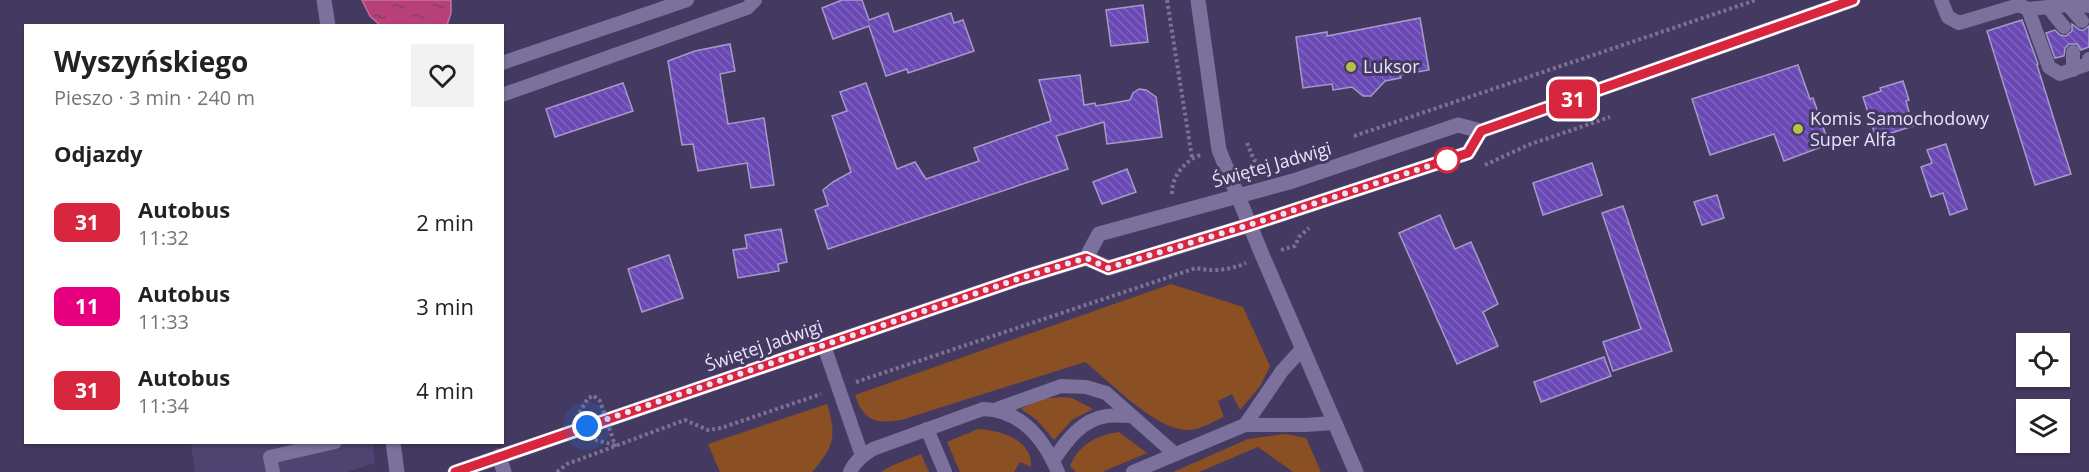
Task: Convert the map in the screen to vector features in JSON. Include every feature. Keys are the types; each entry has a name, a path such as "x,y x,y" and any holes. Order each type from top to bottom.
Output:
{"main road":[{"path":"324,0 328,24"},
{"path":"1198,0 1219,150 1356,472"},
{"name":"Świętej Jadwigi","path":"455,472 1009,282 1086,258 1099,234 1293,181 1458,125 1481,131 1853,0"},
{"path":"1086,258 1108,268 1249,225 1468,153 1481,131"},
{"path":"393,444 397,472"},
{"path":"499,456 504,472"}],"lane":[{"path":"504,62 687,0"},
{"path":"504,93 747,8 755,0"},
{"path":"1941,0 1948,18 1959,23 2019,5 2028,9 2068,5 2089,6"},
{"path":"2068,5 2082,21"},
{"path":"2048,7 2064,27"},
{"path":"2028,9 2049,67 2060,74 2089,62"},
{"path":"2073,52 2073,70"},
{"path":"824,346 862,456"},
{"path":"1245,424 1282,371 1302,349"},
{"path":"850,472 862,456 873,449 983,409 997,409 1061,386 1086,387 1106,393 1174,454"},
{"path":"997,409 1022,420 1049,452 1055,466"},
{"path":"1055,466 1077,429 1092,420 1106,416 1132,416"},
{"path":"1133,472 1245,424 1334,423"},
{"path":"927,429 945,472"},
{"path":"273,472 270,457 326,444"}],"path":[{"path":"1167,0 1192,158"},
{"path":"1349,138 1756,0"},
{"path":"1528,145 1610,117"},
{"path":"1247,143 1254,160 1266,167 1276,164"},
{"path":"1174,199 1171,191 1175,178 1192,158 1202,155"},
{"path":"1290,247 1294,246 1299,237 1308,229"},
{"path":"557,472 576,460 685,420 708,430 721,428 1196,268 1206,270 1238,266"},
{"path":"588,398 594,396 600,401"}],"shaded area":[{"path":"1171,284 1243,307 1270,366 1260,386 1240,410 1232,394 1218,401 1224,417 1202,427 1189,430 1162,423 1134,404 1085,362 901,420 877,421 867,415 858,404 855,395"},
{"path":"1072,398 1093,409 1072,420 1054,440 1037,420 1021,409 1040,399"},
{"path":"827,404 832,425 832,441 812,472 720,472 708,444"},
{"path":"978,429 1005,434 1021,443 1027,450 1031,467 1020,462 1014,472 960,472 947,442"},
{"path":"1119,432 1147,453 1102,472 1076,472 1070,466 1078,452 1089,442"},
{"path":"1286,434 1306,438 1321,472 1293,472 1258,447 1199,472 1173,472 1248,439"},
{"path":"191,444 373,444 375,463 347,472 195,472"},
{"path":"921,454 929,472 881,472 891,466"}],"water":[{"path":"362,0 451,0 451,13 447,24 379,24 370,16"}],"building":[{"path":"842,0 862,0 869,20 888,13 894,32 951,13 954,23 963,20 974,51 908,73 907,69 886,76 869,26 833,39 822,8"},
{"path":"1143,5 1148,42 1111,46 1106,10"},
{"path":"1420,18 1429,70 1400,75 1401,78 1385,81 1371,96 1363,96 1352,87 1333,90 1332,84 1303,88 1296,37 1327,32 1327,36"},
{"path":"2022,20 2038,64 2071,174 2035,185 1987,31"},
{"path":"2072,24 2080,30 2089,26 2089,47 2081,50 2077,44 2069,44 2065,48 2064,56 2055,58 2046,33 2055,30 2060,35 2066,36 2072,31"},
{"path":"730,44 735,71 720,74 728,124 764,118 774,185 751,188 747,163 698,171 693,144 682,145 668,61 695,51"},
{"path":"1798,65 1810,99 1813,98 1829,144 1784,161 1774,134 1710,155 1692,99"},
{"path":"1080,75 1084,105 1095,103 1096,106 1130,100 1133,93 1139,89 1146,90 1156,97 1162,137 1107,144 1104,122 1056,136 1068,169 828,249 815,210 828,205 823,190 851,172 832,116 847,111 840,92 866,83 897,169 915,162 926,179 979,161 974,148 1051,121 1039,80"},
{"path":"1903,81 1913,126 1876,138 1863,97 1881,91 1880,88"},
{"path":"623,83 633,111 555,137 546,109"},
{"path":"1946,144 1967,209 1950,215 1943,193 1931,197 1921,167 1932,163 1927,150"},
{"path":"1592,163 1602,195 1543,215 1533,183"},
{"path":"1127,169 1136,192 1102,204 1093,182"},
{"path":"1717,195 1724,218 1702,225 1694,202"},
{"path":"1623,206 1672,351 1613,371 1603,342 1641,329 1602,213"},
{"path":"1440,215 1455,249 1471,242 1498,304 1483,312 1498,346 1457,364 1399,233"},
{"path":"781,229 787,262 778,264 779,271 738,278 733,250 747,248 745,235"},
{"path":"669,255 683,298 642,312 628,269"},
{"path":"1604,357 1611,376 1541,402 1534,382"}],"bus line":[{"name":"31","path":"455,472 1018,279 1086,258 1108,268 1249,225 1468,153 1481,131 1853,0"}],"place":[{"name":"Luksor","path":"1351,67"},
{"name":"Komis Samochodowy Super Alfa","path":"1798,129"}],"route":[{"path":"587,426 1018,279 1086,258 1108,268 1249,225 1447,160"}]}
